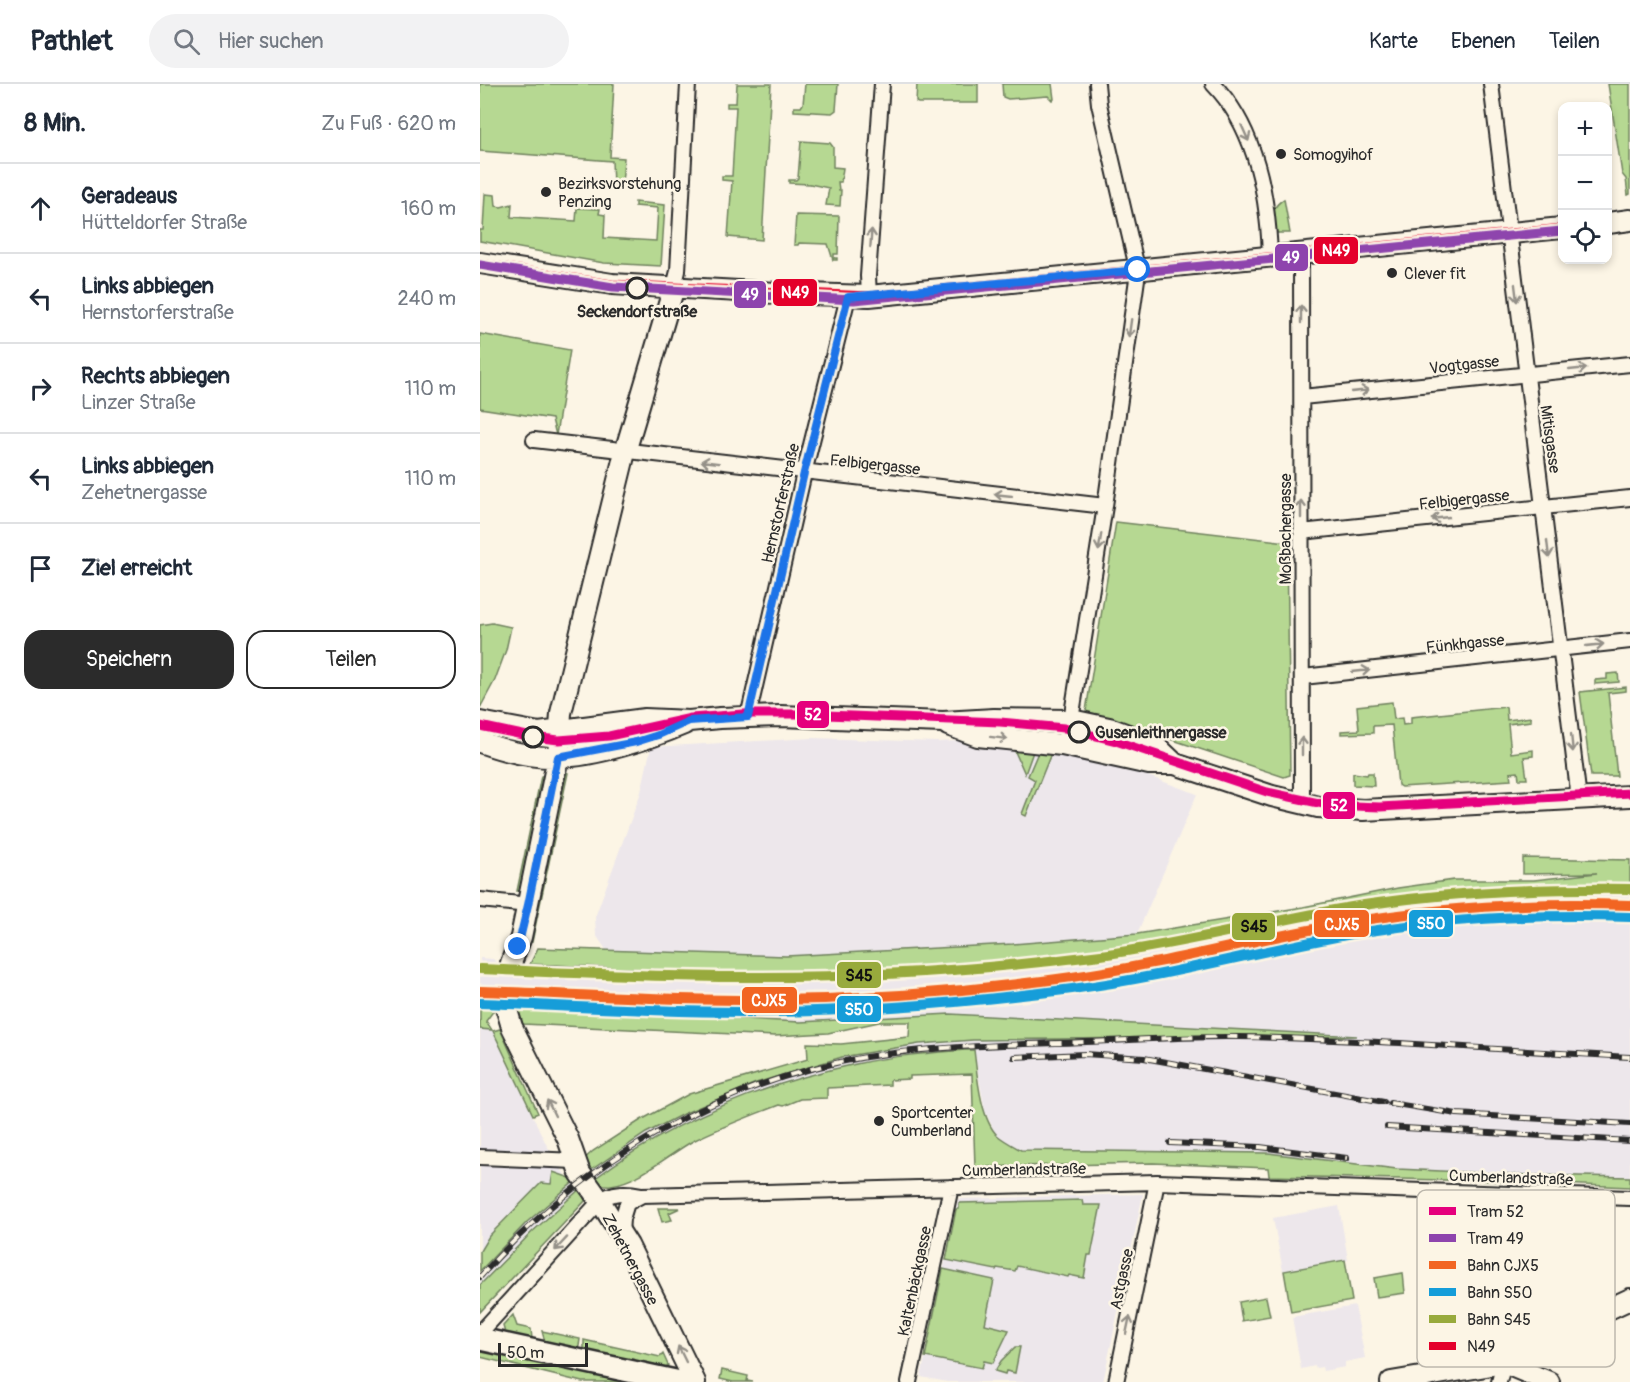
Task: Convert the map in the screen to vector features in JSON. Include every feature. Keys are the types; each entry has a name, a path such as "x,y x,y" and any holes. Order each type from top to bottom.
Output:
{"main road":[{"path":"1612,222 1630,220"},
{"path":"480,263 588,281 848,297 1558,229"},
{"path":"511,963 521,938 558,757 561,713 625,452 674,287"},
{"path":"480,722 535,733 645,719 689,721 780,716 943,722 994,719 1071,720 1109,728 1155,745 1175,764"},
{"path":"480,742 522,754 558,757 636,742 689,721"},
{"path":"943,722 978,736 1062,745 1149,764 1175,764 1302,804 1363,810 1630,796"},
{"name":"Zehetnergasse","path":"506,1007 507,1017 568,1139 579,1173 621,1235 695,1382"},
{"path":"1615,1306 1630,1299"},
{"path":"480,1339 680,1382"},
{"path":"1391,1382 1480,1367"},
{"path":"1513,1367 1549,1382"}],"street":[{"path":"674,287 678,272 688,84"},
{"path":"869,296 868,276 882,84"},
{"path":"1062,745 1071,720 1105,506 1138,270 1099,104 1097,84"},
{"path":"1213,84 1232,106 1247,135 1259,174 1269,234 1270,256"},
{"name":"Mitisgasse","path":"1491,84 1579,799"},
{"name":"Moßbachergasse","path":"1301,254 1302,804"},
{"name":"Hernstorferstraße","path":"748,717 804,473 848,297"},
{"name":"Vogtgasse","path":"1302,397 1630,364"},
{"name":"Felbigergasse","path":"534,440 1105,506"},
{"name":"Felbigergasse","path":"1301,532 1630,498"},
{"name":"Fünkhgasse","path":"1303,677 1630,641"},
{"path":"480,900 528,905"},
{"path":"480,1157 576,1161"},
{"name":"Cumberlandstraße","path":"600,1201 617,1193 642,1195 1157,1182 1417,1191"},
{"name":"Astgasse","path":"1116,1382 1157,1182"},
{"name":"Kaltenbäckgasse","path":"909,1382 951,1187"},
{"path":"621,1235 622,1219 627,1203 642,1195"},
{"name":"Cumberlandstraße","path":"1615,1197 1630,1198"},
{"path":"480,1333 488,1321 600,1201"},
{"path":"1499,1382 1503,1367"}],"shaded area":[{"path":"813,738 937,742 978,740 1083,752 1197,794 1137,934 1013,944 786,956 607,951 596,935 595,917 641,792 651,747"},
{"path":"1599,883 1630,885 1630,1177 1397,1169 1268,1153 1021,1150 995,1133 985,1111 974,1050 965,1050 909,1055 857,1064 799,1079 733,1101 663,1135 594,1179 588,1172 613,1153 683,1114 756,1083 842,1057 919,1044 973,1040 1251,1031 950,1014 800,1022 480,1005 480,958 493,959 496,962 653,969 841,971 1011,959 1151,944 1205,935 1365,901 1444,891 1521,885"},
{"path":"480,1029 492,1030 546,1144 565,1175 553,1173 552,1185 541,1183 527,1200 499,1224 480,1251"},
{"path":"576,1180 581,1188 532,1232 480,1285 480,1271 527,1222"},
{"path":"1143,1194 1103,1382 947,1382 921,1377 958,1199"},
{"path":"1339,1206 1348,1260 1283,1271 1273,1218"},
{"path":"1355,1306 1365,1358 1345,1362 1345,1367 1323,1371 1322,1367 1316,1368 1315,1366 1301,1369 1292,1317"}],"green space":[{"path":"480,84 614,84 610,157 624,158 622,185 613,185 612,161 480,151"},
{"path":"737,84 771,84 762,240 728,237 732,181 722,180 722,176 732,176 736,107 727,107 727,103 736,103"},
{"path":"805,84 838,84 836,110 832,113 794,111 794,107 801,107 803,104"},
{"path":"917,84 978,84 978,103 918,103 916,102"},
{"path":"1002,84 1052,84 1054,99 1048,96 1008,99 1003,97"},
{"path":"1608,84 1630,84 1630,194 1628,195 1626,179 1622,174"},
{"path":"801,141 830,143 833,147 833,167 843,168 841,182 838,182 839,190 841,190 840,206 826,205 829,188 789,183 789,180 798,178"},
{"path":"485,194 495,195 496,206 512,204 511,217 576,221 577,208 600,209 599,214 605,215 604,238 656,241 658,208 635,206 635,202 665,205 661,266 604,263 480,241 480,230 483,230"},
{"path":"1284,199 1290,233 1277,233 1273,214 1276,206"},
{"path":"796,215 839,216 838,254 834,254 837,260 833,260 828,244 799,243 794,245"},
{"path":"480,334 570,350 556,435 552,419 480,408"},
{"path":"1116,522 1287,542 1290,775 1284,777 1086,711"},
{"path":"492,623 511,627 506,650 495,680 480,708 480,625"},
{"path":"1618,673 1619,682 1595,684 1595,680 1607,679 1607,674"},
{"path":"1626,687 1626,691 1608,693 1617,776 1591,776 1580,692"},
{"path":"1392,702 1394,719 1402,718 1403,725 1411,724 1411,717 1506,707 1507,720 1531,717 1531,721 1508,724 1511,753 1533,750 1533,756 1524,757 1527,779 1519,779 1518,772 1510,773 1511,780 1401,787 1398,785 1392,725 1373,726 1373,733 1341,734 1341,731 1359,730 1357,706"},
{"path":"1013,747 1034,749 1025,774"},
{"path":"1039,750 1048,751 1050,756 1026,816 1022,814 1035,780 1028,776"},
{"path":"565,772 568,773 532,942 528,941"},
{"path":"1353,773 1367,775 1373,773 1374,786 1353,785"},
{"path":"545,775 520,891 517,891 541,776"},
{"path":"1523,858 1630,860 1630,885 1530,884 1463,888 1364,901 1205,935 1151,944 1035,958 919,967 763,972 530,964 538,948 786,956 1013,944 1137,934 1454,880 1534,880 1597,873 1523,874"},
{"path":"480,1005 497,1006 486,1021 492,1030 480,1029"},
{"path":"512,1007 800,1022 950,1014 1357,1036 973,1040 919,1044 842,1057 756,1083 683,1114 646,1133 588,1172 581,1162 593,1151 641,1120 689,1094 808,1059 807,1043 841,1044 909,1037 910,1022 879,1022 828,1033 775,1036 523,1024 516,1009"},
{"path":"500,1029 538,1113 533,1115 493,1031"},
{"path":"974,1050 980,1095 991,1127 997,1135 1021,1150 1268,1153 1397,1169 1630,1177 1630,1187 1269,1176 1268,1168 1153,1163 975,1167 972,1074 910,1076 910,1079 890,1080 890,1085 827,1088 827,1098 800,1099 736,1122 693,1141 654,1167 622,1183 601,1184 594,1179 654,1140 686,1123 786,1082 856,1064"},
{"path":"553,1172 576,1180 527,1222 480,1271 480,1251 489,1236 541,1183 551,1184"},
{"path":"581,1188 585,1201 480,1312 480,1285 532,1232"},
{"path":"1082,1200 1083,1205 1101,1205 1084,1278 1069,1275 1068,1277 1017,1266 1015,1271 997,1268 996,1270 946,1260 959,1203"},
{"path":"658,1208 680,1208 669,1213 672,1220 662,1222"},
{"path":"1345,1260 1352,1301 1291,1312 1284,1271"},
{"path":"943,1269 994,1280 985,1324 1009,1330 993,1363 984,1361 982,1368 925,1357"},
{"path":"1403,1273 1405,1293 1377,1297 1374,1278"},
{"path":"1266,1297 1270,1316 1242,1321 1239,1302"},
{"path":"513,1315 517,1326 531,1329 532,1339 505,1333 503,1326"},
{"path":"542,1331 580,1339 579,1346 577,1349 545,1342"},
{"path":"584,1340 660,1357 663,1354 668,1365 666,1367 584,1350"},
{"path":"1015,1347 1020,1347 1015,1373 1006,1371 1005,1374 995,1371 1001,1361"},
{"path":"480,1348 627,1382 582,1382 480,1357"},
{"path":"722,1370 748,1376 747,1381 753,1382 733,1382 720,1379"}],"tunnel":[{"path":"506,1007 511,963"}],"railway":[{"path":"480,1277 519,1236 561,1198 607,1164 655,1134 705,1108 757,1086 811,1069 866,1057 976,1046 1220,1037 1386,1042 1630,1057"},
{"path":"1014,1057 1085,1054 1144,1058 1384,1102"},
{"path":"1390,1103 1457,1114 1630,1124"},
{"path":"1387,1127 1630,1141"},
{"path":"1170,1143 1260,1147 1347,1158"}],"tram line":[{"name":"49","path":"480,265 613,287 854,300 1558,231"},
{"name":"52","path":"480,726 559,740 609,736 691,718 743,714 802,714 1000,722 1064,728 1116,741 1267,792 1328,805 1380,807 1630,793"}],"rail line":[{"name":"S45","path":"480,969 708,977 831,976 921,972 1101,955 1315,914 1417,898 1523,890 1630,889"},
{"name":"CJX5","path":"480,991 735,1000 846,998 922,993 1035,982 1107,972 1317,928 1421,912 1525,905 1630,905"},
{"name":"S50","path":"480,1003 735,1012 846,1010 922,1005 1107,984 1352,934 1421,924 1525,917 1630,917"}],"transit line":[{"name":"N49","path":"480,263 612,284 869,296 1558,228"}],"place":[{"name":"Somogyihof","path":"1281,154"},
{"name":"Bezirksvorstehung Penzing","path":"546,192"},
{"name":"Clever fit","path":"1392,273"},
{"name":"Seckendorfstraße","path":"637,288"},
{"name":"Gusenleithnergasse","path":"1079,732"},
{"name":"Sportcenter Cumberland","path":"879,1121"}],"route":[{"path":"518,947 558,757 636,742 689,721 748,717 804,473 848,297 1138,270"}]}
